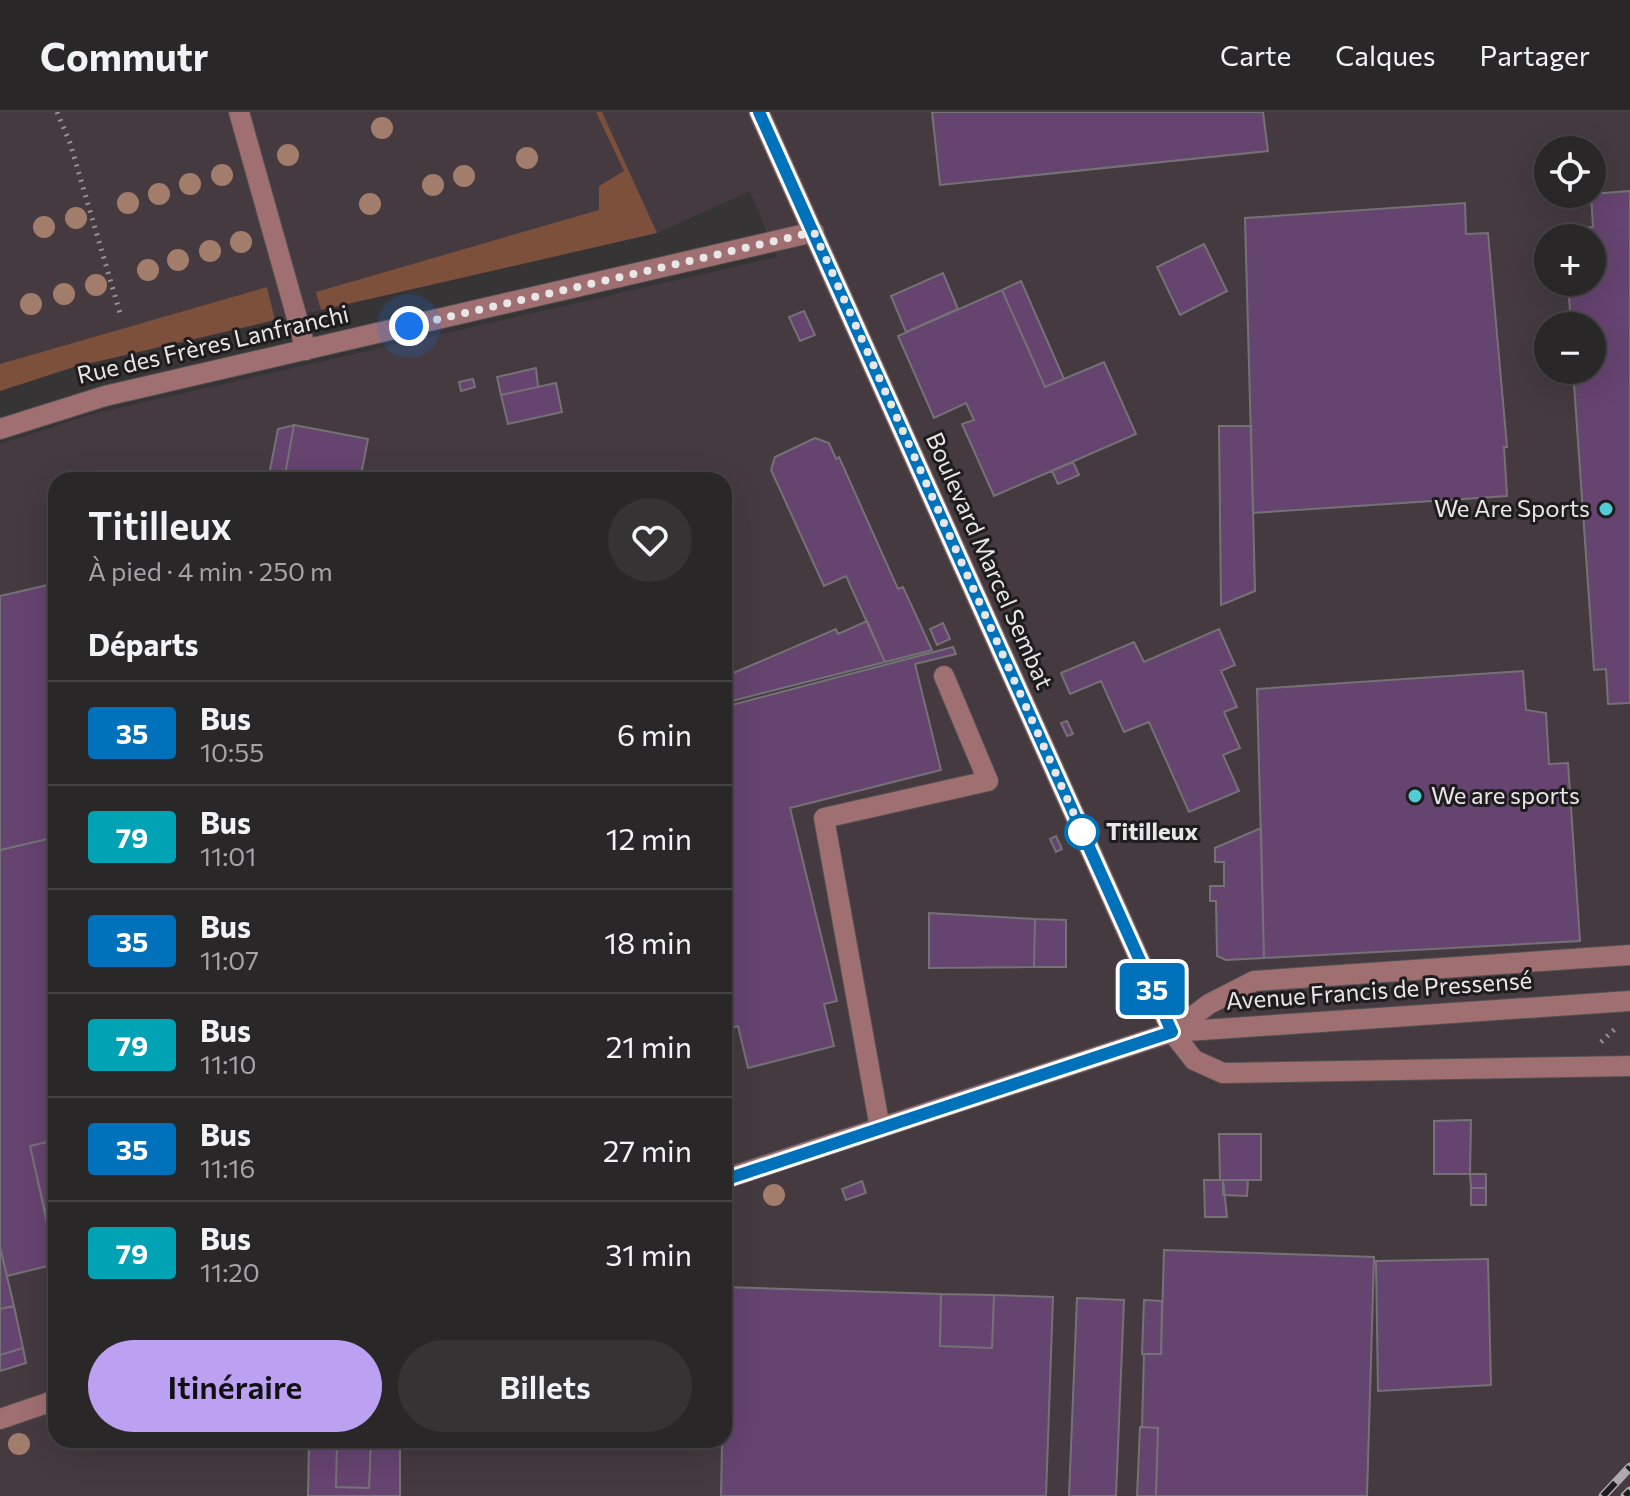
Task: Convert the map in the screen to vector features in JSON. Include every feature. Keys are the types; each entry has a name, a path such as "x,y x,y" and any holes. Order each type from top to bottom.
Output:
{"street":[{"path":"239,112 306,350"},
{"name":"Boulevard Marcel Sembat","path":"759,112 1172,1032 1194,1060 1223,1073 1630,1066"},
{"name":"Rue des Frères Lanfranchi","path":"0,429 66,406 814,232"},
{"path":"880,1128 824,818 988,781 944,676"},
{"path":"1172,1032 1209,1004 1254,981 1630,955"},
{"name":"Avenue Francis de Pressensé","path":"732,1176 1172,1032 1630,1001"},
{"path":"0,1419 48,1403"}],"path":[{"path":"57,112 74,155 120,313"}],"shaded area":[{"path":"0,112 1630,112 1630,1496 0,1496 0,444 92,414 777,257 750,191 657,233 74,367 0,391"},
{"path":"596,112 602,112 657,233 321,310 316,292 599,210 599,186 624,171"},
{"path":"267,287 275,320 74,367 0,391 0,364"}],"building":[{"path":"932,112 1263,112 1268,151 940,185"},
{"name":"We Are Sports","path":"1630,191 1630,703 1608,704 1606,669 1594,670 1574,384 1606,384 1606,312 1570,312 1569,296 1606,296 1606,224 1593,224 1592,208 1606,208 1606,193"},
{"path":"1465,203 1466,234 1488,233 1507,447 1504,447 1507,496 1253,513 1245,218"},
{"path":"1204,244 1227,291 1180,315 1157,267"},
{"path":"943,273 958,309 906,332 891,296"},
{"path":"1021,281 1064,379 1045,387 1002,290"},
{"path":"1002,290 1045,387 1104,362 1136,434 994,496 962,424 974,420 966,403 934,418 898,336"},
{"path":"804,311 815,335 800,341 789,317"},
{"path":"536,368 538,387 501,395 497,377"},
{"path":"473,379 475,387 461,391 459,382"},
{"path":"556,383 562,412 508,424 501,395"},
{"path":"294,425 368,439 362,472 285,472"},
{"path":"294,425 285,472 270,472 278,429"},
{"path":"1219,426 1251,426 1255,591 1221,605"},
{"path":"815,438 829,443 836,459 839,457 898,589 903,587 932,650 885,662 846,576 824,586 771,470 775,457"},
{"path":"1073,462 1079,475 1058,484 1052,471"},
{"path":"48,585 48,839 0,850 0,596"},
{"path":"867,621 885,662 732,701 732,674 836,629 838,634"},
{"path":"943,623 950,639 937,645 930,629"},
{"path":"1219,629 1235,665 1221,671 1237,707 1224,712 1240,748 1223,755 1239,791 1189,812 1149,722 1124,732 1101,681 1070,694 1061,673 1134,642 1144,662"},
{"path":"953,647 956,654 915,664 941,770 790,808 837,1001 824,1004 834,1046 748,1068 738,1026 732,1028 732,705"},
{"name":"We are sports","path":"1523,671 1526,710 1546,713 1549,764 1568,763 1580,941 1264,958 1257,689"},
{"path":"1067,721 1073,734 1067,736 1061,723"},
{"path":"1261,828 1264,958 1226,960 1217,956 1216,901 1210,901 1210,886 1224,886 1224,862 1215,862 1215,848"},
{"path":"1056,836 1062,849 1056,852 1050,839"},
{"path":"48,839 48,1142 30,1146 48,1228 48,1266 7,1276 0,1247 0,850"},
{"path":"929,913 1035,919 1034,967 929,968"},
{"path":"1035,919 1066,920 1066,967 1034,967"},
{"path":"1471,1120 1470,1174 1434,1174 1434,1121"},
{"path":"1219,1134 1261,1134 1261,1180 1220,1180"},
{"path":"48,1142 48,1224 30,1146"},
{"path":"1470,1174 1486,1174 1486,1188 1471,1188"},
{"path":"1204,1180 1223,1180 1227,1217 1205,1217"},
{"path":"1223,1180 1248,1180 1247,1196 1223,1195"},
{"path":"862,1181 866,1193 846,1200 842,1189"},
{"path":"1471,1188 1486,1188 1486,1205 1471,1205"},
{"path":"0,1247 14,1306 0,1309"},
{"path":"1164,1250 1374,1257 1367,1496 1156,1496 1158,1428 1142,1427 1144,1354 1161,1354"},
{"path":"1488,1259 1491,1385 1378,1391 1376,1261"},
{"path":"732,1287 941,1294 940,1346 992,1348 994,1295 1053,1297 1046,1496 721,1496 722,1448 732,1448"},
{"path":"941,1294 994,1295 992,1348 940,1346"},
{"path":"1077,1298 1124,1300 1116,1496 1069,1496"},
{"path":"1144,1300 1162,1301 1161,1354 1142,1354"},
{"path":"14,1306 23,1348 0,1355 0,1309"},
{"path":"23,1348 26,1363 0,1371 0,1355"},
{"path":"1140,1427 1158,1428 1156,1496 1137,1496"},
{"path":"309,1448 337,1448 336,1487 369,1488 371,1448 400,1448 400,1496 308,1496"},
{"path":"337,1448 371,1448 369,1488 336,1487"}],"railway":[{"path":"1603,1496 1630,1467"},
{"path":"1625,1496 1630,1491"}],"bus line":[{"name":"35","path":"732,1177 1172,1032 759,112"}],"place":[{"name":"We Are Sports","path":"1606,509"},
{"name":"We are sports","path":"1415,796"},
{"name":"Titilleux","path":"1082,832"}],"route":[{"path":"409,326 814,232 1082,832"}]}
